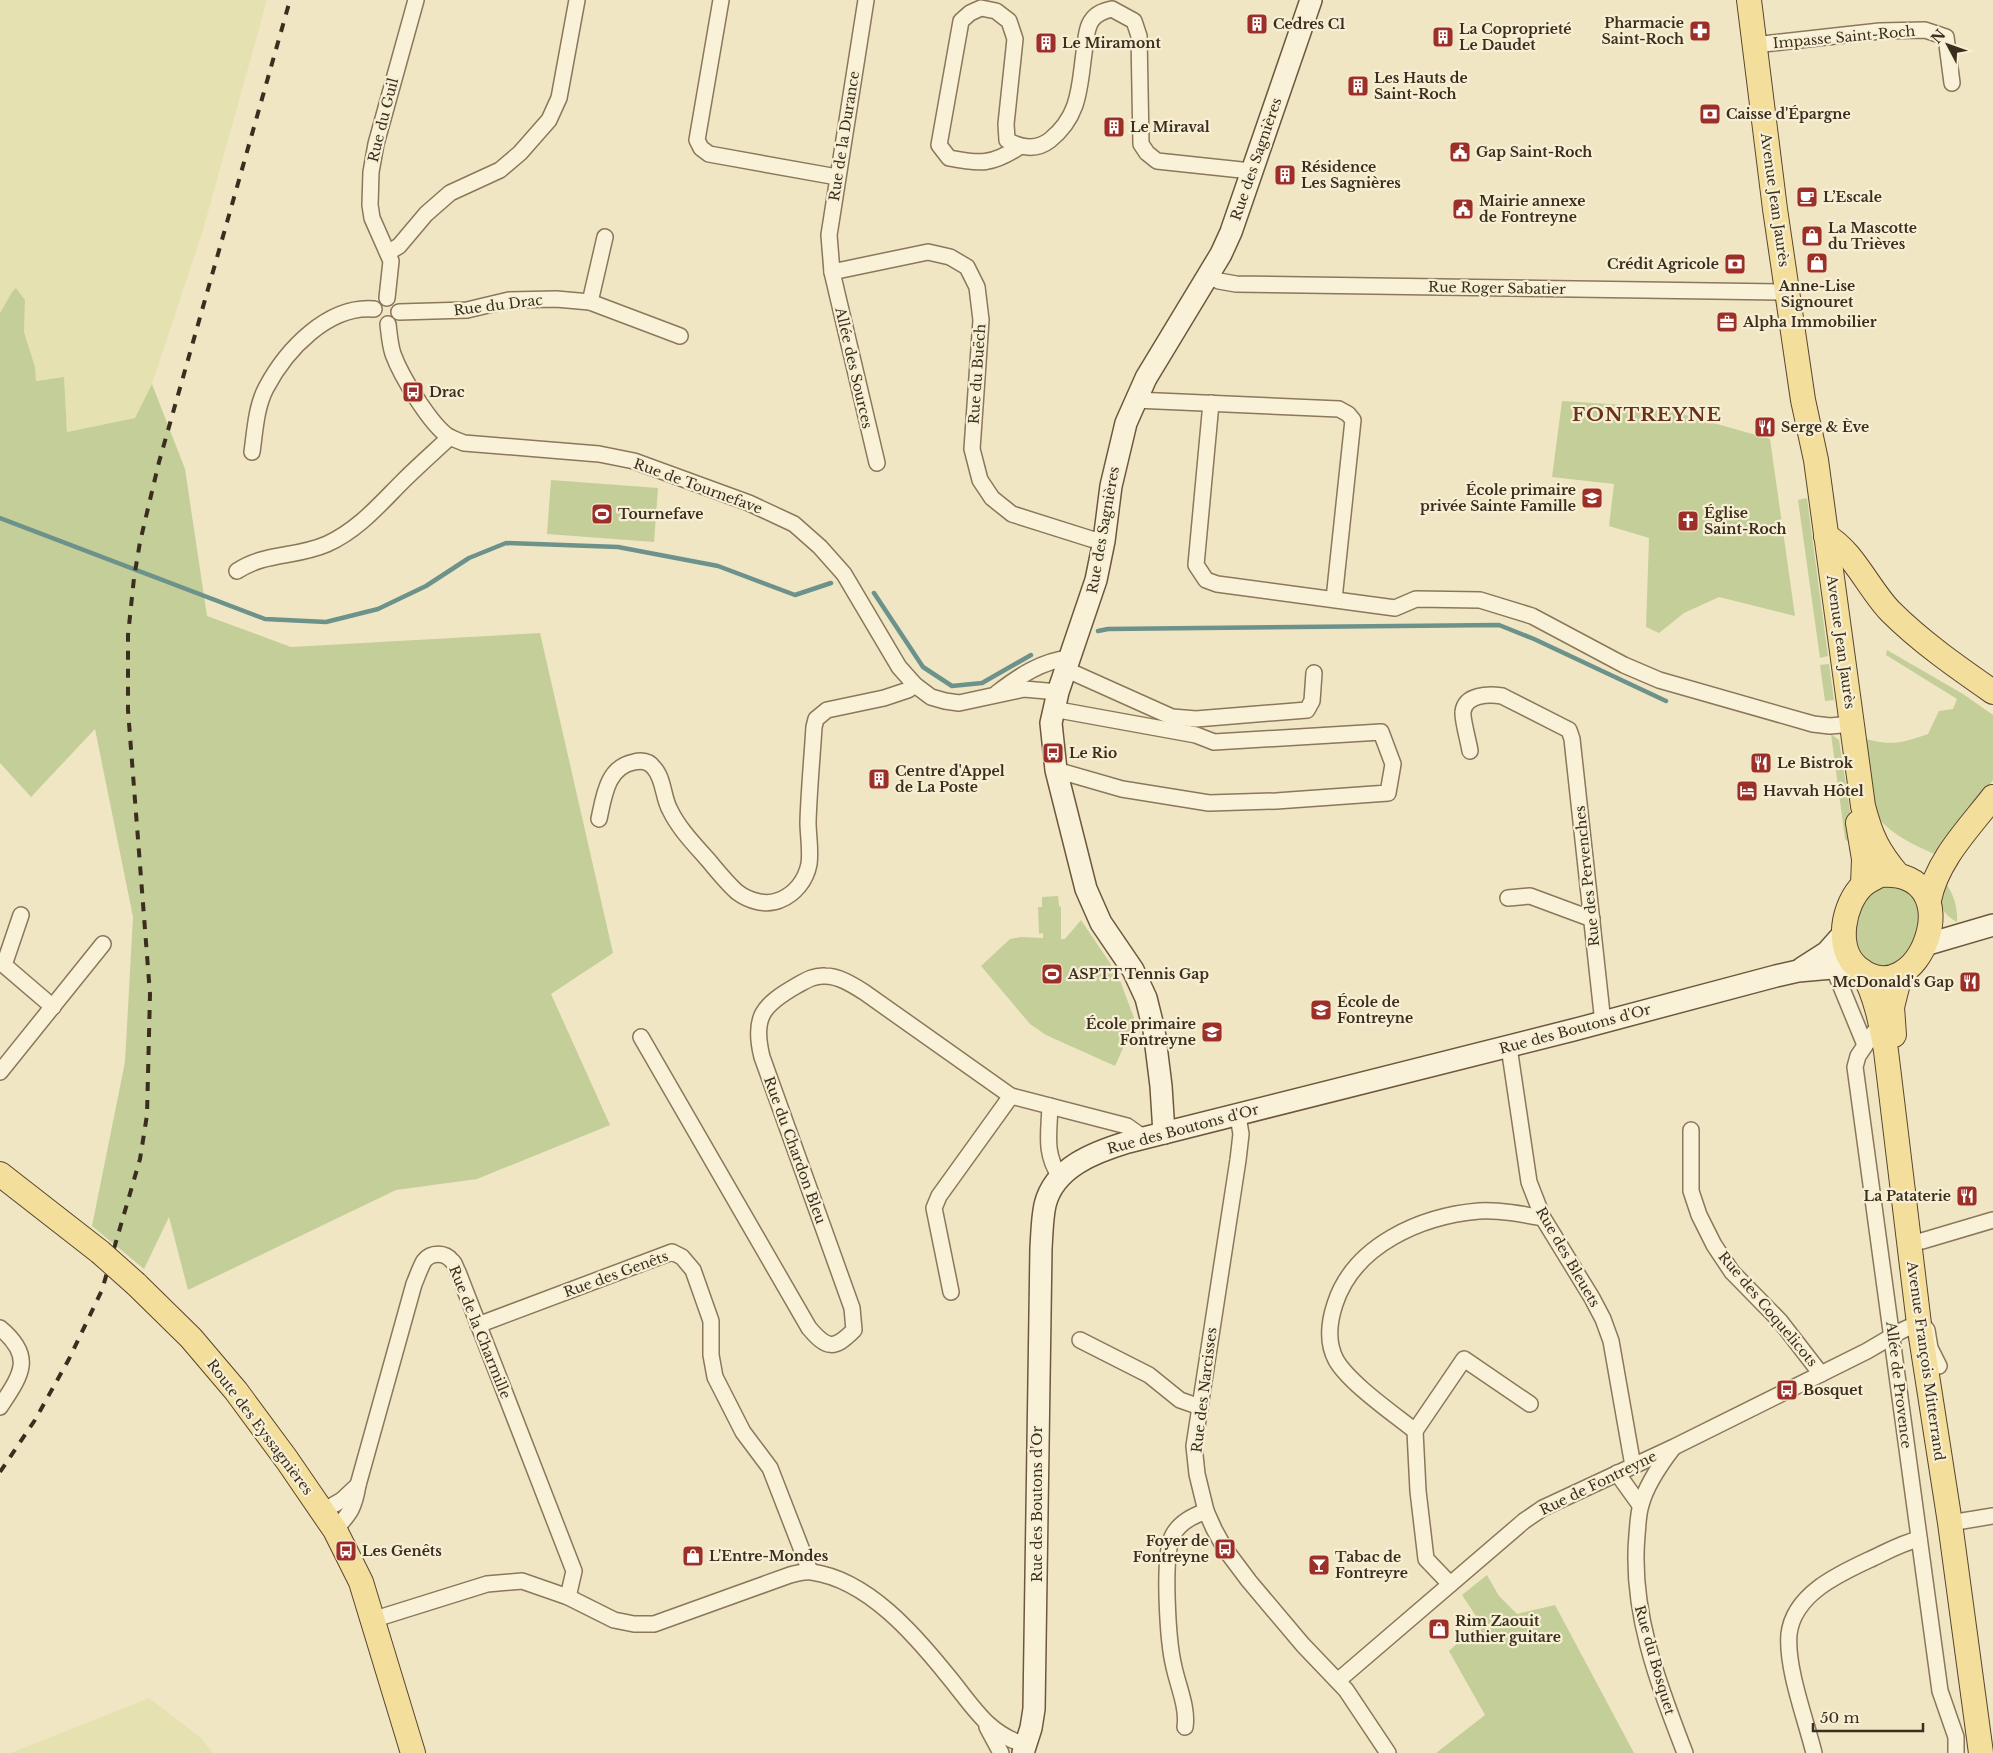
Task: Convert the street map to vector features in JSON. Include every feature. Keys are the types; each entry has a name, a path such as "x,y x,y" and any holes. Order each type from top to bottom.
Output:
{"main road":[{"name":"Rue des Sagnières","path":"1154,1136 1161,1086 1154,1030 1146,998 1133,970 1101,923 1093,907 1068,821 1056,770 1051,734 1055,701 1067,663 1090,604 1104,541 1110,486 1117,454 1135,400 1164,346 1222,254 1311,0"},
{"name":"Avenue Jean Jaurès","path":"1749,0 1787,292 1803,400 1816,460 1826,536 1848,724 1851,785 1864,859 1863,885"},
{"name":"Avenue Jean Jaurès","path":"1803,400 1806,461 1863,806 1870,833 1885,859 1901,876"},
{"path":"1826,536 1838,543 1846,551 1877,596 1907,627 1922,641 1993,692"},
{"path":"1953,847 1934,862 1901,876 1880,875 1863,885 1852,901 1844,924 1845,951 1850,968 1870,976 1879,977 1900,975 1916,962 1925,945 1929,928 1931,888 1953,847 1993,797"},
{"path":"1901,876 1918,886 1930,905 1952,925 1970,931"},
{"path":"1925,945 1993,925"},
{"name":"Rue des Boutons d'Or","path":"1798,971 1827,952 1843,934"},
{"name":"Rue des Boutons d'Or","path":"1025,1749 1034,1709 1036,1660 1041,1248 1045,1203 1051,1189 1060,1177 1078,1162 1094,1154 1154,1136 1509,1047 1798,971 1850,968"},
{"name":"Avenue François Mitterrand","path":"1850,968 1872,990 1881,1022 1886,1051 1913,1335 1932,1364 1955,1523 1992,1753"},
{"name":"Avenue François Mitterrand","path":"1900,975 1892,1007 1892,1023 1922,1241 1913,1335"},
{"name":"Route des Eyssagnières","path":"0,1174 100,1252 191,1338 231,1384 287,1460 329,1521 360,1582 414,1753"},
{"path":"1913,1335 1932,1364"},
{"name":"Avenue François Mitterrand","path":"1955,1523 1981,1753"}],"street":[{"name":"Rue du Guil","path":"387,298 392,269 389,252 376,231 372,218 370,205 371,172 376,144 416,0"},
{"path":"389,252 399,246 426,214 450,193 500,170 520,153 549,120 559,98 577,0"},
{"path":"721,0 697,140 701,148 709,154 837,178"},
{"name":"Rue de la Durance","path":"832,272 829,235 866,0"},
{"path":"1019,147 1004,158 985,163 949,158 939,145 961,21 970,13 982,8 996,11 1008,21 1015,39 1006,124 1007,140 1019,147 1032,148 1046,143 1059,133 1076,108 1086,34 1091,20 1102,12 1112,9 1134,20 1139,36 1141,144 1147,153 1157,161 1251,171"},
{"name":"Impasse Saint-Roch","path":"1754,45 1880,31 1925,30 1946,38 1952,83"},
{"path":"590,302 605,238"},
{"name":"Rue du Buëch","path":"832,272 928,252 950,257 966,267 978,287 981,320 972,449 980,480 992,498 1012,514 1090,539 1104,541"},
{"name":"Allée des Sources","path":"832,272 876,463"},
{"name":"Rue Roger Sabatier","path":"1208,276 1219,281 1236,284 1787,292"},
{"path":"387,298 396,302 400,312 397,319 388,324 376,318 374,309 378,301 387,298"},
{"name":"Rue du Drac","path":"400,312 467,310 527,298 556,299 590,302 680,336"},
{"path":"252,452 256,420 265,389 284,360 308,335 329,319 353,310 374,309"},
{"name":"Rue de Tournefave","path":"388,324 392,353 401,372 428,415 450,437 464,443 599,454 634,461 749,503 794,524 820,547 844,574 899,667 915,685 931,697 959,702 1024,689 1055,701 1196,735 1214,742 1381,732 1393,764 1388,793 1276,801 1209,803 1122,789 1056,770"},
{"path":"1135,400 1339,409 1348,414 1353,420 1334,599"},
{"path":"1211,403 1196,565 1206,580 1217,584 1394,608 1416,599 1480,600 1532,616 1618,662 1659,680 1812,724 1830,726 1848,724"},
{"path":"236,571 262,558 294,554 326,544 340,537 370,514 450,437"},
{"name":"Rue de Tournefave","path":"991,697 1011,682 1038,667 1057,659 1067,663"},
{"path":"1067,663 1172,717 1196,719 1307,710 1312,701 1314,673"},
{"path":"599,819 606,787 612,775 630,762 639,760 647,762 655,768 659,776 665,798 677,822 727,882 738,892 750,899 766,904 789,897 798,889 809,864 808,822 816,719 827,710 884,698 908,690 915,685"},
{"name":"Rue des Pervenches","path":"1470,751 1463,712 1468,702 1478,696 1502,696 1569,730 1572,739 1602,1023"},
{"path":"1508,898 1530,896 1592,919"},
{"path":"20,915 4,965 53,1007"},
{"path":"0,1072 103,944"},
{"path":"1850,968 1864,1045"},
{"name":"Rue du Chardon Bleu","path":"640,1038 809,1328 818,1339 827,1345 836,1345 845,1339 854,1330 854,1319 852,1308 762,1057 758,1040 760,1018 766,1007 778,997 810,978 825,976 840,979 864,992 1011,1096 1127,1126 1154,1136"},
{"name":"Allée de Provence","path":"1881,1022 1864,1045 1855,1067 1913,1335 1919,1539 1940,1691 1956,1737 1956,1753"},
{"name":"Rue des Bleuets","path":"1509,1047 1529,1182 1543,1218 1603,1319 1611,1341 1633,1466"},
{"path":"951,1292 934,1208 939,1196 1011,1096"},
{"path":"1050,1106 1048,1148 1052,1165 1060,1177"},
{"name":"Rue des Narcisses","path":"1238,1116 1241,1134 1238,1160 1194,1446 1197,1474 1206,1511 1214,1529 1235,1564 1330,1676 1336,1679"},
{"name":"Rue des Coquelicots","path":"1691,1130 1691,1191 1699,1215 1714,1245 1732,1272 1780,1321 1821,1374"},
{"path":"1415,1431 1358,1384 1336,1360 1330,1340 1330,1318 1348,1275 1365,1256 1382,1243 1410,1228 1449,1215 1480,1211 1515,1212 1543,1218"},
{"path":"1922,1241 1993,1220"},
{"name":"Rue des Genêts","path":"478,1325 672,1252 682,1257 693,1270 711,1321 711,1355 714,1378 743,1432 770,1468 810,1571"},
{"name":"Rue de la Charmille","path":"329,1521 352,1512 414,1284 423,1262 436,1254 444,1256 452,1261 574,1571 568,1597"},
{"path":"0,1328 17,1345 22,1357 21,1371 0,1407"},
{"name":"Rue de Fontreyne","path":"1336,1679 1341,1678 1450,1584 1543,1508 1674,1447 1867,1351 1913,1335"},
{"path":"1080,1340 1149,1375 1180,1400 1200,1407"},
{"path":"1450,1584 1426,1559 1418,1491 1415,1431 1468,1353 1530,1404"},
{"name":"Rue du Bosquet","path":"1674,1447 1656,1474 1640,1505 1635,1561 1639,1606 1661,1692 1685,1753"},
{"path":"1617,1473 1640,1505"},
{"path":"329,1521 342,1500 358,1486"},
{"path":"1184,1726 1186,1716 1173,1664 1170,1639 1169,1549 1173,1534 1181,1525 1189,1518 1206,1511"},
{"path":"1955,1523 1993,1516"},
{"path":"1814,1753 1791,1666 1789,1633 1798,1610 1810,1596 1835,1576 1905,1542 1919,1539"},
{"name":"Rue des Boutons d'Or","path":"372,1620 487,1584 522,1581 568,1597 614,1620 634,1624 654,1624 790,1575 810,1571 831,1576 885,1609 920,1643 985,1723 1001,1753"},
{"path":"1336,1679 1354,1701 1388,1753"},
{"name":"Rue des Boutons d'Or","path":"985,1723 1008,1740 1025,1749"}],"shaded area":[{"path":"0,0 267,0 203,230 152,384 135,418 67,432 64,377 36,381 35,367 24,332 25,300 16,288 0,313"},
{"path":"149,1698 200,1737 213,1753 11,1753"}],"green space":[{"path":"16,288 25,300 24,332 35,367 36,381 64,377 67,432 135,418 152,384 185,469 207,616 291,647 540,633 613,953 551,994 610,1125 477,1179 396,1190 188,1290 169,1217 144,1269 92,1226 125,1062 133,917 95,729 31,797 0,763 0,313"},
{"path":"1562,401 1657,407 1770,439 1795,616 1719,597 1684,613 1659,633 1646,627 1649,538 1609,526 1614,484 1552,477"},
{"name":"Tournefave","path":"551,480 658,488 654,542 547,534"},
{"path":"1807,498 1828,656 1820,658 1798,500"},
{"path":"1887,650 1963,694 1993,715 1993,780 1971,811 1934,854 1895,833 1879,817 1870,784 1866,739 1891,743 1911,740 1928,734 1939,711 1953,709 1957,699 1886,655"},
{"path":"1829,664 1834,700 1825,701 1820,665"},
{"path":"1831,734 1839,740 1855,843 1850,843 1845,839"},
{"path":"1943,880 1950,889 1954,900 1957,922 1946,914 1941,904"},
{"path":"1882,886 1909,891 1921,906 1915,943 1903,960 1887,967 1874,965 1857,952 1853,928 1863,902 1869,894"},
{"name":"ASPTT Tennis Gap","path":"1058,896 1059,906 1061,907 1061,939 1065,939 1081,920 1121,983 1134,1018 1132,1028 1115,1066 1046,1035 1030,1024 981,966 1010,939 1021,937 1043,938 1043,933 1039,934 1038,907 1042,907 1042,897"},
{"path":"1487,1575 1499,1596 1517,1614 1555,1605 1634,1753 1436,1753 1485,1715 1449,1651 1480,1622 1462,1595"}],"waterway":[{"path":"0,518 265,619 326,622 378,609 426,586 469,558 506,543 618,547 718,566 795,595 831,583"},
{"path":"874,593 923,667 952,686 982,683 1031,655"},
{"path":"1098,631 1108,629 1499,625 1534,639 1666,701"}],"railway":[{"path":"0,1472 35,1420 69,1359 102,1290 140,1159 147,1115 150,994 128,710 128,635 134,578 140,542 159,462 290,0"}],"place":[{"name":"Cedres C1","path":"1257,24"},
{"name":"Pharmacie Saint-Roch","path":"1700,31"},
{"name":"La Coproprieté Le Daudet","path":"1443,37"},
{"name":"Le Miramont","path":"1046,43"},
{"name":"Les Hauts de Saint-Roch","path":"1358,86"},
{"name":"Caisse d'Épargne","path":"1710,114"},
{"name":"Le Miraval","path":"1114,127"},
{"name":"Gap Saint-Roch","path":"1460,152"},
{"name":"Résidence Les Sagnières","path":"1285,175"},
{"name":"L’Escale","path":"1807,197"},
{"name":"Mairie annexe de Fontreyne","path":"1463,209"},
{"name":"La Mascotte du Trièves","path":"1812,236"},
{"name":"Anne-Lise Signouret","path":"1817,263"},
{"name":"Crédit Agricole","path":"1735,264"},
{"name":"Alpha Immobilier","path":"1727,322"},
{"name":"Drac","path":"413,392"},
{"name":"Serge & Ève","path":"1765,427"},
{"name":"École primaire privée Sainte Famille","path":"1592,498"},
{"name":"Tournefave","path":"602,514"},
{"name":"Église Saint-Roch","path":"1688,521"},
{"name":"Le Rio","path":"1053,753"},
{"name":"Le Bistrok","path":"1761,763"},
{"name":"Centre d'Appel de La Poste","path":"879,779"},
{"name":"Havvah Hôtel","path":"1747,791"},
{"name":"ASPTT Tennis Gap","path":"1052,974"},
{"name":"McDonald's Gap","path":"1970,982"},
{"name":"École de Fontreyne","path":"1321,1010"},
{"name":"École primaire Fontreyne","path":"1212,1032"},
{"name":"La Pataterie","path":"1967,1196"},
{"name":"Bosquet","path":"1787,1390"},
{"name":"Foyer de Fontreyne","path":"1225,1549"},
{"name":"Les Genêts","path":"346,1551"},
{"name":"L'Entre-Mondes","path":"693,1556"},
{"name":"Tabac de Fontreyre","path":"1319,1565"},
{"name":"Rim Zaouit luthier guitare","path":"1439,1629"}],"district":[{"name":"FONTREYNE","path":"1647,414"}]}
